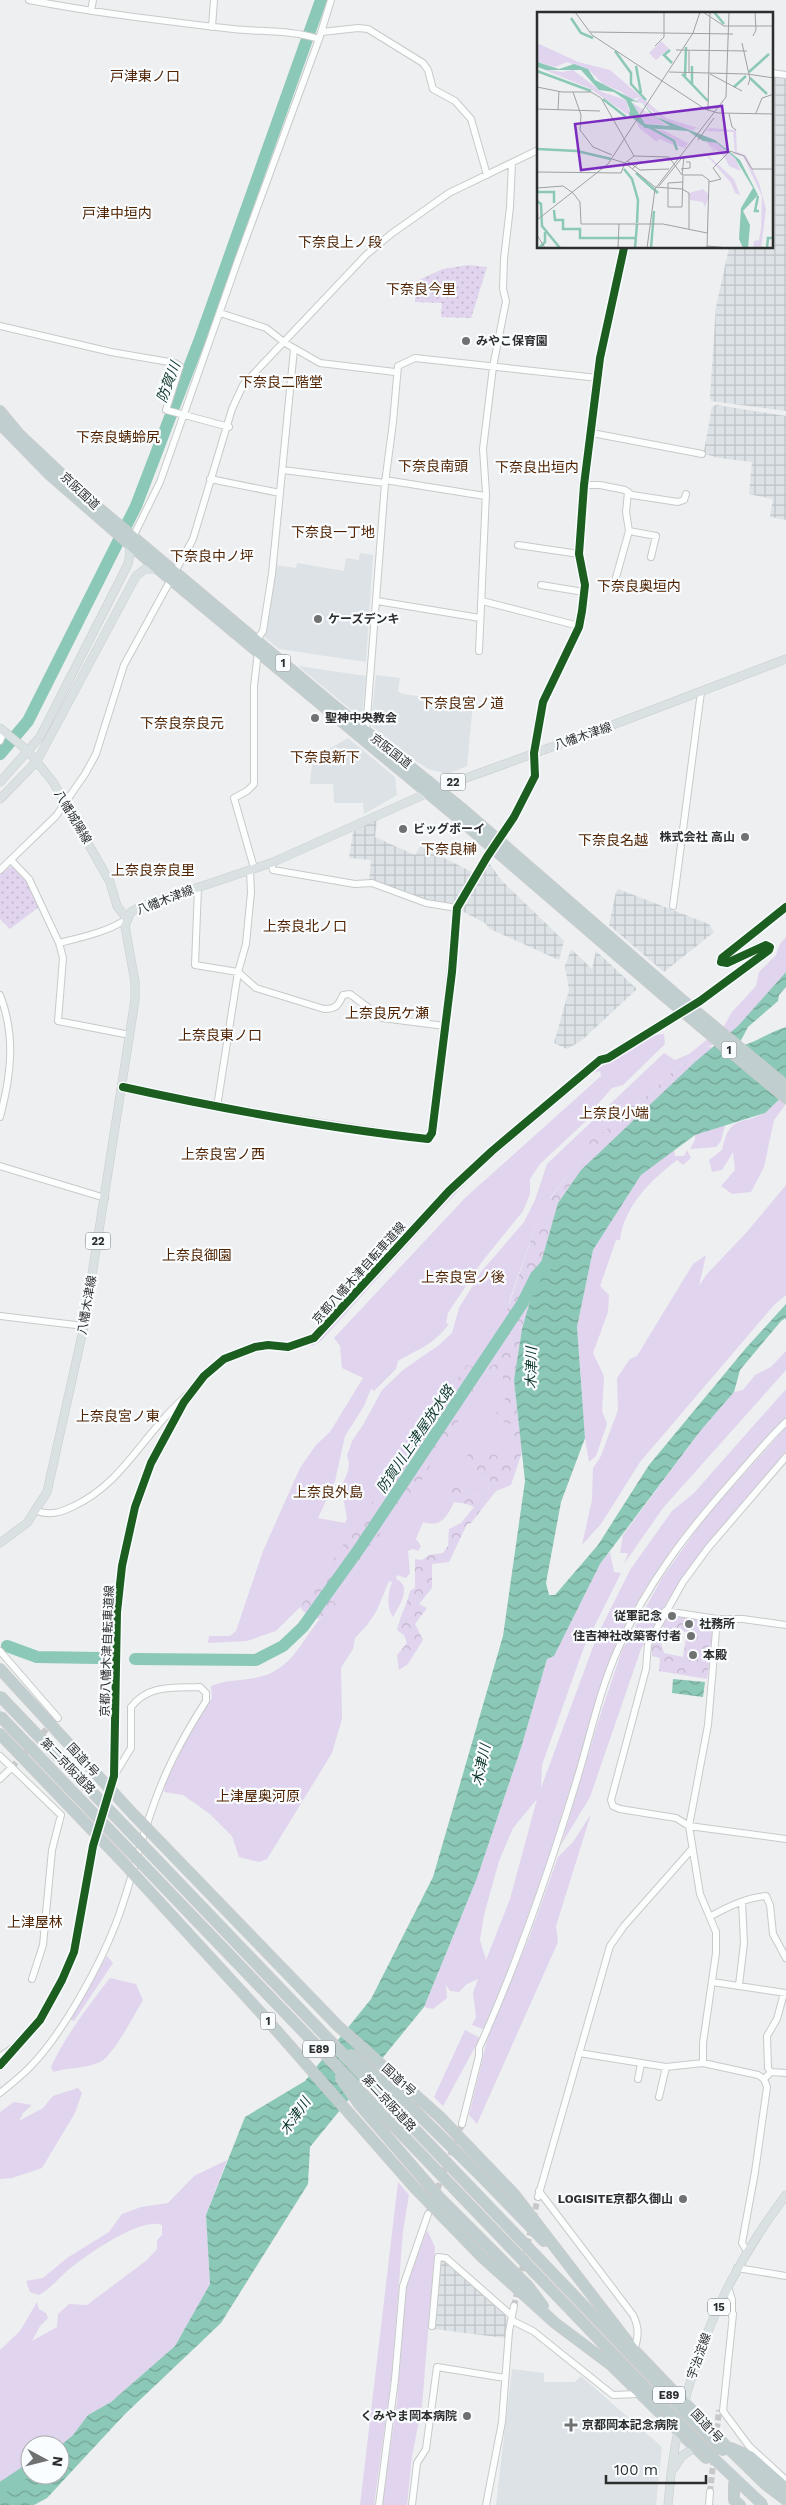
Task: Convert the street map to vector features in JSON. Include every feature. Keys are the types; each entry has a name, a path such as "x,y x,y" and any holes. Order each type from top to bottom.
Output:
{"highway":[{"name":"京阪国道","path":"0,411 19,434 117,529"},
{"name":"京阪国道","path":"0,424 50,475 130,539 258,652 676,1000 786,1086"},
{"name":"京阪国道","path":"130,539 158,569 173,576 438,788 786,1098"},
{"name":"国道1号","path":"0,1669 133,1814 338,2026 440,2117 514,2194 579,2276 634,2350 726,2446 770,2488 786,2500"},
{"path":"0,1691 34,1731"},
{"name":"第二京阪道路","path":"0,1696 330,2038 722,2451 783,2505"},
{"name":"第二京阪道路","path":"0,1717 702,2447 763,2505"},
{"name":"国道1号","path":"0,1734 119,1858 262,2014 414,2187 482,2257 555,2323 611,2365 734,2484 759,2505"},
{"path":"330,2038 400,2096 579,2276"},
{"path":"321,2051 360,2104 439,2197 528,2286 555,2323"},
{"path":"726,2446 752,2458 786,2488"},
{"path":"734,2484 734,2500 740,2505"}],"main road":[{"path":"0,782 40,736 74,673 128,564 130,539"},
{"path":"0,799 37,761 136,576 145,570 158,569"},
{"name":"八幡木津線","path":"0,1543 27,1523 37,1511 47,1492 84,1326 130,1035 135,982 126,936 127,919 131,912 140,907 271,863 438,788 786,659"},
{"name":"八幡城陽線","path":"2,730 28,751 37,761 110,882 117,906 127,919"},
{"name":"宇治淀線","path":"668,2505 677,2430 702,2343 737,2268 786,2195"},
{"path":"672,2471 682,2456 695,2447"}],"street":[{"path":"29,0 91,11 212,27 264,33 301,34 318,39"},
{"path":"91,11 93,0"},
{"path":"212,27 214,0"},
{"path":"130,539 160,482 322,32 331,0"},
{"path":"322,32 358,28 368,29 423,63 428,70 433,89 454,102 471,119 487,175"},
{"path":"0,870 56,816 96,754 124,665 193,539 210,479 229,427 236,396 243,385 366,255 391,234 449,193 537,150"},
{"path":"479,651 485,496 483,449 493,367 506,301 504,259 510,207 512,163"},
{"path":"505,831 535,776 534,753 543,702 579,626 585,585 580,554 584,485 598,378 614,285 624,249"},
{"path":"220,312 266,328 284,343 320,363 396,372"},
{"path":"0,326 111,352 175,363 180,366 166,410 229,427"},
{"path":"256,641 263,631 266,612 283,470 294,349"},
{"path":"366,731 385,481 394,422 396,372 402,363 415,358 598,378"},
{"path":"592,433 702,454"},
{"path":"283,470 385,481 485,496"},
{"path":"210,479 280,493"},
{"path":"584,485 600,485 628,492 632,495 678,502 684,500 686,494"},
{"path":"615,580 629,531 626,512 628,492"},
{"path":"629,531 656,536 651,557"},
{"path":"518,545 580,554"},
{"path":"541,585 584,592"},
{"path":"377,601 480,618"},
{"path":"482,601 579,626"},
{"path":"217,1107 238,972 246,944 250,914 252,869 234,798 247,791 254,784 254,686 258,652"},
{"path":"673,906 701,692"},
{"path":"0,741 2,730"},
{"path":"123,1087 217,1107 428,1139 434,1126 457,908 487,857"},
{"path":"11,860 29,879 59,943 63,958 58,1021 130,1035"},
{"path":"271,863 273,870 355,884 372,883 426,903 457,908"},
{"path":"198,887 199,908 194,965 238,972 256,988 324,1009 333,1009 338,1006 343,995 350,994 382,1018 445,1026"},
{"path":"59,943 94,934 127,919"},
{"path":"0,995 6,1016 11,1062 7,1092 0,1117"},
{"path":"0,1166 104,1198"},
{"path":"0,1316 84,1326"},
{"path":"37,1511 46,1514 59,1512 84,1503 96,1495 123,1470 166,1416 196,1386"},
{"path":"462,2124 479,2056 479,2048 505,1992 545,1880 575,1787 594,1718 618,1648 656,1578 678,1544 786,1422"},
{"path":"786,1457 708,1548 665,1611 648,1644 644,1677 611,1800 613,1806 620,1809 676,1818 689,1826 786,1839"},
{"path":"665,1611 717,1619 743,1619 786,1625"},
{"path":"703,2063 703,2043 712,1982 716,1932 711,1916 700,1894 689,1826 708,1724 717,1619"},
{"path":"0,1651 58,1718"},
{"path":"0,2093 30,2068 84,1989 119,1916 159,1788 182,1739 206,1701 206,1693 200,1687 161,1688 146,1692 131,1707 131,1748 114,1776"},
{"path":"0,1756 60,1815 52,1850 43,1945 32,1979"},
{"path":"0,1779 12,1767"},
{"path":"634,2350 638,2340 638,2324 633,2315 538,2194 610,1946 624,1926 692,1849"},
{"path":"711,1916 742,1902 766,1896 770,1905 773,1934 786,1958"},
{"path":"739,1985 744,1943 742,1902"},
{"path":"712,1982 785,1993 777,2019 767,2036 768,2068 771,2072"},
{"path":"0,2057 24,2040"},
{"path":"579,2053 666,2067 703,2063 744,2071 764,2079"},
{"path":"638,2079 641,2064"},
{"path":"660,2097 666,2067"},
{"path":"764,2079 771,2072 786,2073"},
{"path":"747,2251 742,2243 764,2106 766,2087 764,2079"},
{"path":"379,2505 395,2379 403,2286 428,2214"},
{"path":"432,2326 438,2257 446,2258 512,2318 533,2331 613,2396 636,2393 649,2400"},
{"path":"737,2268 786,2276"},
{"path":"728,2287 733,2314 723,2411 749,2446 786,2480"},
{"path":"486,2505 502,2422 505,2378 514,2306"},
{"path":"719,2410 728,2324 733,2314"},
{"path":"412,2505 417,2464 426,2449 437,2367 505,2378"},
{"path":"749,2446 752,2458"},
{"path":"765,2471 770,2488"},
{"path":"709,2505 712,2494 713,2505"}],"shaded area":[{"path":"774,76 786,79 786,411 711,401 716,307 729,249 774,249"},
{"path":"716,405 786,416 786,520 770,517 773,499 749,494 752,462 719,458 705,454 712,407"},
{"name":"ケーズデンキ","path":"360,553 373,555 366,662 279,649 262,635 274,565 296,568 297,563 344,571 346,558 359,560"},
{"path":"298,666 366,676 361,718"},
{"path":"376,675 400,678 398,691 402,694 473,703 467,766 447,774 428,769 398,749 371,725"},
{"path":"348,738 395,777 397,795 364,814 363,803 334,803 333,784 310,784 312,765 319,755"},
{"path":"377,819 375,837 415,855 420,846 474,873 455,905 429,901 369,882 371,860 349,858 353,832"},
{"path":"489,863 502,881 564,941 559,960 490,929 485,923 460,910"},
{"path":"618,889 709,924 714,932 664,972 609,925"},
{"path":"571,949 592,969 596,951 637,989 581,1041 567,1049 554,1043 569,990 565,966"},
{"path":"439,2261 445,2262 505,2314 507,2322 505,2338 434,2329"},
{"name":"京都岡本記念病院","path":"512,2369 544,2373 544,2382 575,2382 581,2376 662,2447 656,2505 496,2505"}],"green space":[{"path":"468,265 487,267 471,318 441,317 442,303 415,302 415,288 412,283 443,269"},
{"path":"10,867 21,872 25,877 40,906 10,929 0,919 0,875"},
{"path":"786,937 786,972 748,1016 725,1038 704,1047 688,1064 679,1065 648,1095 627,1108 609,1128 591,1139 590,1153 573,1168 550,1198 558,1203 553,1221 536,1225 509,1302 511,1346 488,1347 497,1356 495,1364 484,1370 467,1366 300,1607 276,1631 247,1641 208,1643 209,1636 230,1636 236,1631 263,1551 300,1468 316,1445 330,1432 363,1378 342,1368 340,1346 334,1338 465,1198 601,1076 600,1071 593,1073 479,1170 434,1216 321,1341 312,1346 309,1344 333,1323 431,1212 478,1166 591,1069 602,1066 654,1035 664,1034 665,1044 623,1085 612,1088 597,1105 600,1108 540,1164 530,1179 530,1194 523,1211 481,1263 448,1313 446,1323 449,1324 431,1342 398,1361 396,1369 374,1391 371,1389 364,1406 345,1436 335,1481 318,1518 345,1523 347,1518 341,1486 348,1471 349,1463 347,1456 352,1441 382,1390 403,1370 439,1345 452,1333 459,1308 481,1272 524,1222 535,1200 547,1164 664,1053 675,1060 689,1054 724,1026 732,1012 756,986 759,972 776,955 780,944"},
{"path":"704,1047 713,1047 581,1170 558,1203 550,1199 573,1168 590,1153 587,1148 591,1139 609,1128 627,1108 648,1095 679,1065 688,1064"},
{"path":"786,1093 786,1104 774,1120 764,1167 751,1192 732,1194 721,1186 735,1170 733,1152 722,1170 712,1172 709,1160 722,1150 725,1138 733,1125 765,1112"},
{"path":"725,1125 721,1141 716,1147 690,1149 695,1140 695,1135"},
{"path":"674,1150 675,1156 684,1156 687,1150 691,1158 683,1165 677,1160 640,1195 627,1216 620,1240 616,1240 600,1286 609,1295 608,1312 593,1353 604,1376 602,1411 607,1424 596,1456 589,1462 585,1438 577,1327 593,1250 641,1175"},
{"path":"786,1185 786,1295 774,1305 640,1462 601,1524 582,1545 592,1500 593,1468 600,1458 618,1410 617,1378 630,1359 637,1356 693,1264 706,1255 699,1286 707,1274 746,1233"},
{"path":"553,1221 522,1329 514,1380 522,1452 511,1485 496,1491 471,1523 467,1524 449,1562 432,1564 432,1588 419,1604 427,1608 415,1624 423,1640 408,1664 399,1670 397,1655 407,1643 404,1635 397,1630 410,1591 415,1588 415,1559 422,1560 429,1555 443,1553 448,1546 449,1529 461,1523 474,1507 454,1502 442,1489 443,1482 452,1480 462,1490 479,1496 488,1490 490,1480 479,1477 475,1467 468,1461 467,1452 479,1451 497,1455 499,1461 509,1462 515,1426 505,1422 496,1422 492,1416 497,1412 505,1412 505,1384 501,1374 481,1373 470,1378 470,1386 475,1389 476,1405 466,1409 409,1500 364,1553 353,1574 330,1600 335,1603 338,1610 328,1611 319,1619 304,1612 300,1607 467,1365 484,1370 495,1364 497,1356 487,1347 511,1345 511,1335 501,1328 536,1225"},
{"path":"786,1351 786,1370 663,1508 624,1564 628,1553 620,1553 623,1535 701,1430 734,1392 743,1390 755,1375 771,1367"},
{"path":"481,1373 501,1374 505,1384 505,1422 515,1426 509,1463 499,1461 497,1455 490,1454 468,1461 475,1467 479,1477 490,1480 488,1490 479,1496 462,1490 452,1480 442,1489 454,1502 443,1520 434,1524 423,1522 416,1539 421,1546 418,1551 413,1549 408,1551 410,1573 406,1578 397,1575 396,1579 404,1586 404,1591 396,1612 393,1617 389,1609 389,1595 392,1582 389,1581 376,1612 355,1638 353,1649 341,1668 342,1719 332,1753 267,1859 259,1862 239,1857 232,1836 210,1814 183,1795 164,1792 166,1780 189,1735 212,1698 211,1686 262,1676 278,1669 293,1656 315,1625 328,1611 330,1600 353,1574 364,1553 439,1450 466,1409 470,1378"},
{"path":"786,1389 786,1419 722,1487 682,1535 647,1586 622,1632 600,1690 566,1803 533,1901 483,2029 472,2025 476,2017 473,1993 478,1979 467,1984 459,1992 450,1991 446,1985 447,1998 433,2009 424,2007 477,1878 521,1748 547,1659 554,1656 600,1564 610,1552 614,1572 621,1573 584,1647 542,1765 541,1788 597,1636 630,1570 672,1511 694,1493","holes":["537,1799 510,1899 486,1960 480,1940 484,1915 499,1861 513,1828"]},
{"path":"786,1427 786,1455 703,1549 668,1600 641,1649 590,1797 561,1845 622,1650 662,1578 705,1518"},
{"path":"671,1612 715,1620 707,1679 659,1671 660,1658 652,1656 651,1647 660,1628 663,1630 660,1640 664,1653 683,1657 687,1633 682,1630 677,1634 668,1631 661,1625"},
{"path":"591,1814 556,1926 558,1942 477,2124 469,2115 488,2036 529,1938 558,1857 573,1842"},
{"path":"107,1956 113,1963 74,2021 68,2018"},
{"path":"110,1978 136,1984 143,2000 124,2033 113,2050 102,2061 96,2064 53,2072 51,2067 70,2032"},
{"path":"465,2030 480,2038 443,2106 434,2097"},
{"path":"78,2088 82,2093 75,2113 42,2168 12,2178 0,2179 0,2112 14,2102 32,2105 23,2113 19,2121 43,2108 53,2096"},
{"path":"227,2160 206,2215 210,2284 175,2346 111,2402 88,2415 70,2438 70,2435 20,2435 20,2479 0,2485 0,2350 20,2331 37,2302 39,2309 46,2313 48,2318 40,2326 32,2341 57,2327 58,2314 69,2304 87,2305 147,2260 157,2249 157,2240 162,2235 162,2225 141,2226 114,2239 76,2264 39,2295 30,2292 26,2281 43,2278 67,2258 109,2232 122,2214 141,2207 168,2203 194,2176"},
{"path":"398,2182 409,2195 403,2231 392,2374 374,2505 360,2505"},
{"path":"427,2230 435,2247 422,2406 412,2456 407,2505 382,2505 397,2402 405,2288"}],"water":[{"path":"786,972 786,987 779,995 778,1001 748,1027 738,1046 750,1043 786,1027 786,1093 765,1113 695,1135 641,1175 593,1250 577,1327 585,1438 561,1502 546,1583 549,1595 555,1595 598,1545 649,1465 746,1348 786,1304 786,1318 781,1321 740,1370 734,1392 701,1430 600,1564 554,1656 547,1659 521,1748 477,1878 424,2007 310,2147 308,2184 221,2323 124,2415 70,2473 70,2438 88,2415 111,2402 175,2346 210,2284 206,2215 245,2117 305,2081 371,1999 433,1877 503,1636 525,1481 514,1380 522,1329 558,1203 581,1170 695,1062 738,1026"},
{"path":"673,1679 705,1682 703,1697 672,1693"},
{"path":"20,2479 20,2485 59,2485 47,2498 34,2505 0,2505 0,2485"}],"waterway":[{"name":"防賀川","path":"0,754 28,721 136,506 200,339 321,0"},
{"name":"防賀川","path":"2,743 6,747"},
{"name":"防賀川上津屋放水路","path":"135,1659 256,1660 283,1646 303,1627 359,1549 522,1304 536,1276 547,1264"},
{"name":"防賀川上津屋放水路","path":"7,1646 37,1657 98,1658"},
{"name":"木津川","path":"0,2489 20,2476"}],"tunnel":[{"path":"12,1767 53,1722"},
{"path":"428,2214 462,2124"},
{"path":"514,2306 538,2197"},
{"path":"710,2492 719,2410"}],"cycle path":[{"path":"123,1087 313,1124 428,1139 432,1133 452,972 457,908 487,857 514,817 535,776 534,753 543,702 579,627 585,585 579,554 584,485 600,358 624,249"},
{"name":"京都八幡木津自転車道線","path":"0,2065 40,2020 62,1980 74,1952 93,1846 114,1776 117,1612 122,1566 135,1507 151,1463 184,1402 204,1376 224,1359 255,1347 268,1345 288,1347 314,1338 449,1191 492,1151 600,1060 608,1058 700,1001 769,950 770,947 766,945 727,963 721,962 722,958 786,907"}],"place":[{"name":"みやこ保育園","path":"466,341"},
{"name":"ケーズデンキ","path":"318,619"},
{"name":"聖神中央教会","path":"315,718"},
{"name":"ビッグボーイ","path":"403,829"},
{"name":"株式会社 高山","path":"745,837"},
{"name":"従軍記念","path":"672,1616"},
{"name":"社務所","path":"689,1624"},
{"name":"住吉神社改築寄付者","path":"691,1636"},
{"name":"本殿","path":"693,1655"},
{"name":"LOGISITE京都久御山","path":"683,2199"},
{"name":"くみやま岡本病院","path":"467,2416"},
{"name":"京都岡本記念病院","path":"571,2425"}],"district":[{"name":"戸津東ノ口","path":"145,76"},
{"name":"戸津中垣内","path":"117,213"},
{"name":"下奈良上ノ段","path":"340,242"},
{"name":"下奈良今里","path":"421,289"},
{"name":"下奈良二階堂","path":"281,382"},
{"name":"下奈良蜻蛉尻","path":"118,437"},
{"name":"下奈良南頭","path":"433,466"},
{"name":"下奈良出垣内","path":"537,467"},
{"name":"下奈良一丁地","path":"333,532"},
{"name":"下奈良中ノ坪","path":"212,556"},
{"name":"下奈良奥垣内","path":"639,586"},
{"name":"下奈良宮ノ道","path":"462,703"},
{"name":"下奈良奈良元","path":"182,723"},
{"name":"下奈良新下","path":"325,757"},
{"name":"下奈良名越","path":"613,840"},
{"name":"下奈良榊","path":"449,849"},
{"name":"上奈良奈良里","path":"153,870"},
{"name":"上奈良北ノ口","path":"305,926"},
{"name":"上奈良尻ケ瀬","path":"387,1013"},
{"name":"上奈良東ノ口","path":"220,1035"},
{"name":"上奈良小端","path":"614,1113"},
{"name":"上奈良宮ノ西","path":"223,1154"},
{"name":"上奈良御園","path":"197,1255"},
{"name":"上奈良宮ノ後","path":"463,1277"},
{"name":"上奈良宮ノ東","path":"118,1416"},
{"name":"上奈良外島","path":"328,1492"},
{"name":"上津屋奥河原","path":"258,1796"},
{"name":"上津屋林","path":"35,1922"}]}
